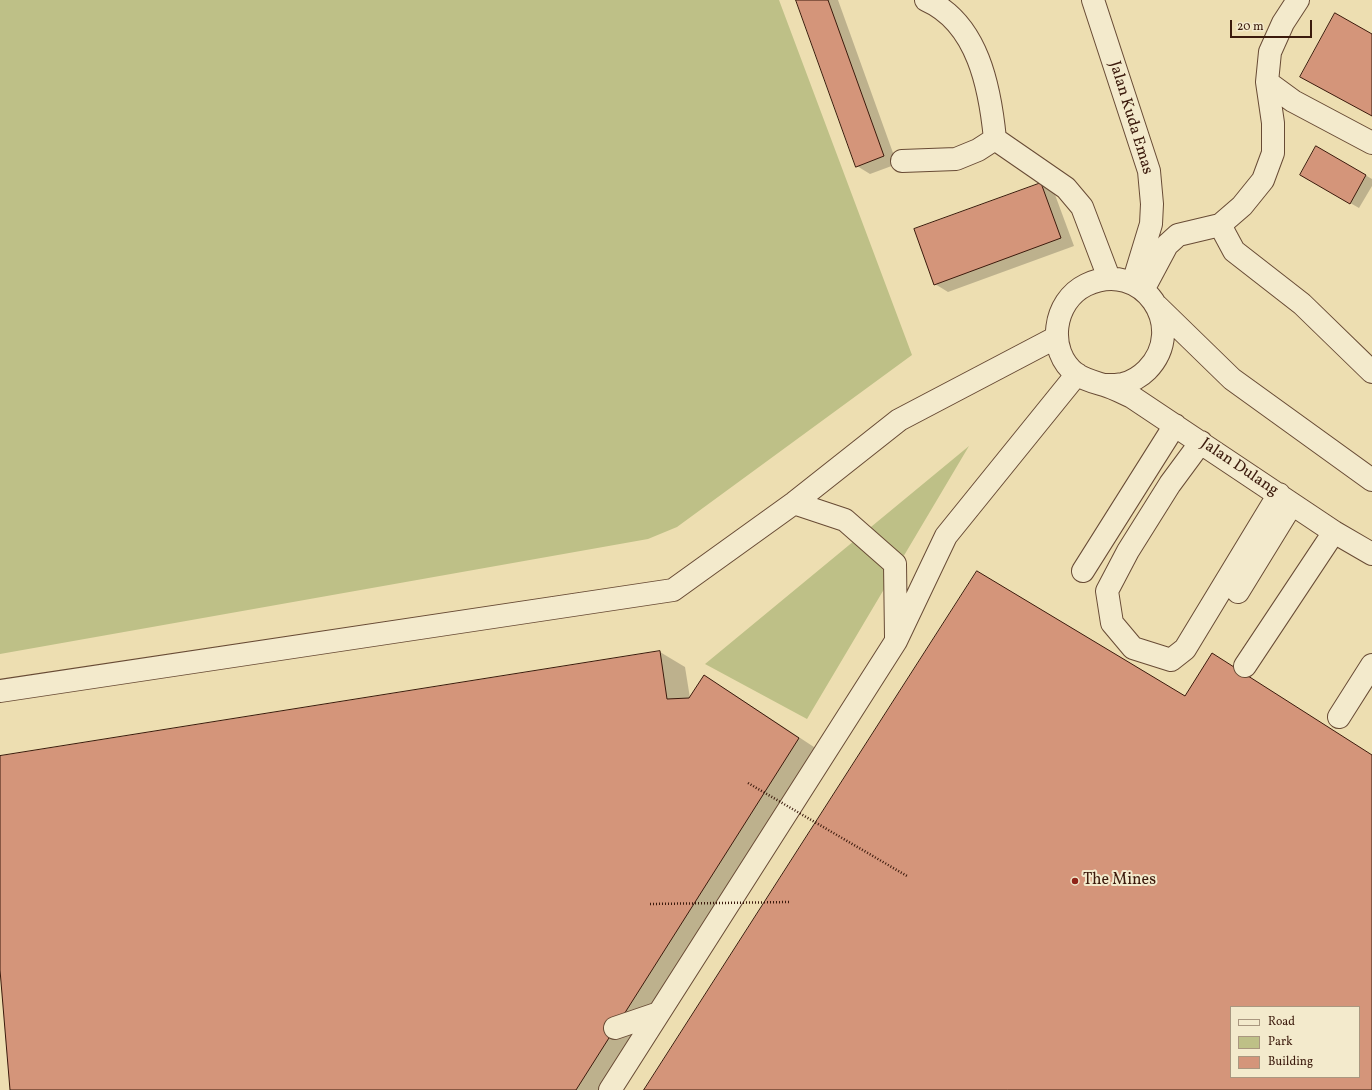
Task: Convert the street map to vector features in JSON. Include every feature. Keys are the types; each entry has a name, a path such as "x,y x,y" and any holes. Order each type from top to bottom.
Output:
{"street":[{"path":"926,0 938,5 956,20 974,48 992,108 995,139 1066,188 1082,207 1109,278"},
{"name":"Jalan Kuda Emas","path":"1093,0 1149,171 1152,204 1144,293"},
{"path":"1144,293 1167,244 1178,235 1220,224 1242,206 1263,180 1273,153 1272,123 1267,82 1270,52 1282,23 1298,0"},
{"path":"1267,82 1293,101 1372,144"},
{"path":"902,161 956,159 978,150 995,139"},
{"path":"1220,224 1234,251 1302,304 1372,372"},
{"path":"1144,293 1163,324 1162,343 1155,362 1141,375 1124,384 1105,386 1090,382 1076,374 1062,357 1057,336 1058,318 1066,301 1080,288 1097,280 1109,278 1121,279 1144,293 1232,379 1372,480"},
{"path":"0,691 673,590 794,503 899,420 1057,336"},
{"path":"610,1090 896,641 946,536 1076,374"},
{"name":"Jalan Dulang","path":"1105,386 1132,397 1334,532 1372,554"},
{"path":"1083,571 1175,425"},
{"path":"1201,442 1170,484 1128,551 1107,591 1112,623 1133,648 1171,660 1185,649 1285,499"},
{"path":"794,503 845,520 895,564 896,641"},
{"path":"1245,666 1334,532"},
{"path":"1339,717 1372,665"},
{"path":"615,1028 659,1012"}],"path":[{"path":"748,784 907,876"},
{"path":"650,904 789,902"}],"green space":[{"path":"0,0 779,0 912,355 677,527 648,539 0,654"},
{"path":"969,446 807,719 705,664"}],"building":[{"path":"796,0 828,0 884,156 856,167"},
{"path":"1335,13 1372,34 1372,116 1300,77"},
{"path":"1316,146 1366,175 1350,204 1300,175"},
{"path":"1041,183 1061,238 934,285 914,229"},
{"name":"The Mines","path":"977,571 1185,696 1212,653 1372,755 1372,1090 644,1090"},
{"path":"660,651 667,699 689,698 704,675 799,738 576,1090 10,1090 0,970 0,756"}],"place":[{"name":"The Mines","path":"1075,881"}]}
